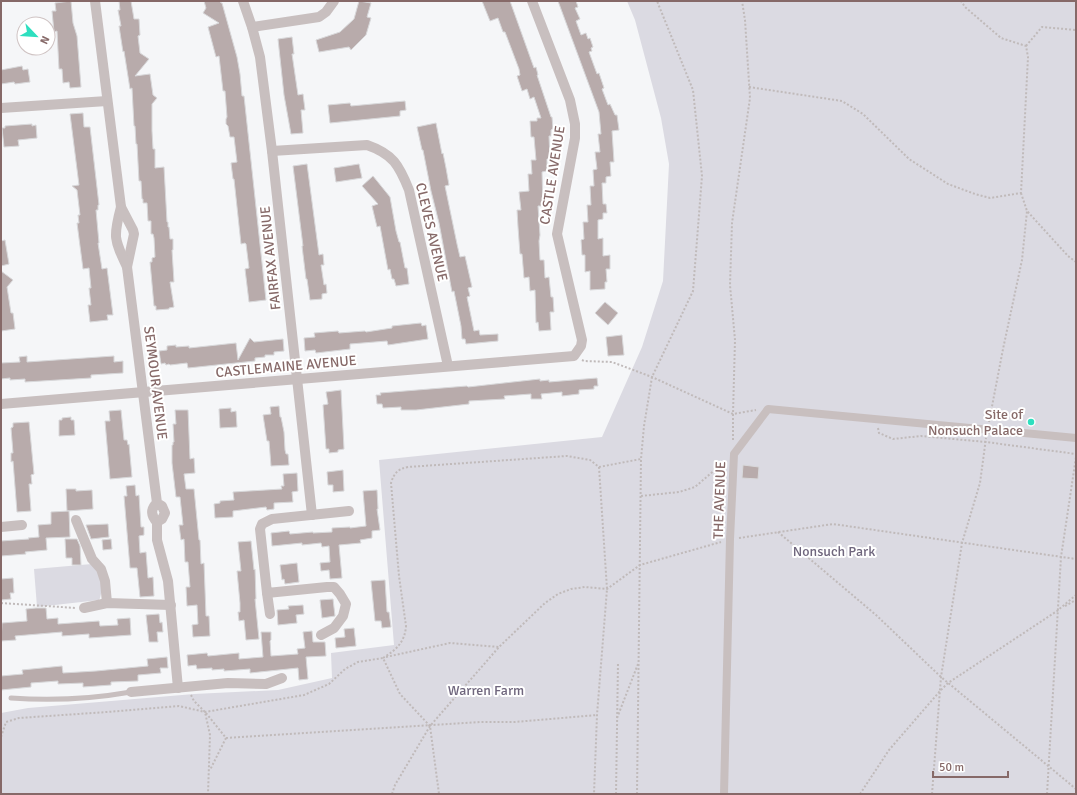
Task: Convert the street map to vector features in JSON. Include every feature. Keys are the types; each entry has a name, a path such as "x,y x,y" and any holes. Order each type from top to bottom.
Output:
{"street":[{"name":"SEYMOUR AVENUE","path":"95,1 121,207 134,234 127,266"},
{"name":"FAIRFAX AVENUE","path":"243,1 260,57 298,378 312,514"},
{"path":"252,28 319,17 326,12 334,1"},
{"name":"CASTLE AVENUE","path":"532,1 570,100 576,124 575,138 558,234 582,340 581,346 574,356"},
{"path":"1,108 107,101"},
{"name":"CLEVES AVENUE","path":"272,151 367,145 387,154 396,164 403,175 409,190 448,366"},
{"name":"SEYMOUR AVENUE","path":"121,207 115,237 127,266 157,503 162,506 165,513 162,519 157,522 157,540 168,581 178,688"},
{"name":"CASTLEMAINE AVENUE","path":"1,404 574,356"},
{"path":"768,409 1076,438"},
{"name":"THE AVENUE","path":"724,794 730,539 734,454 768,409"},
{"path":"270,614 260,529 262,524 272,518 350,512"},
{"path":"76,520 92,559 101,569 105,581 107,603"},
{"path":"1,527 22,525"},
{"path":"267,593 327,587 334,588 346,604 343,616 334,628 321,636"},
{"path":"84,608 107,603 170,605"},
{"path":"131,692 228,684 266,684 282,678"}],"lane":[{"path":"11,698 41,700 105,697 131,692"}],"path":[{"path":"637,794 641,496 644,426 652,377 693,290 702,176 693,90 657,1"},
{"path":"641,496 678,492 695,487 734,454 733,414 735,340 730,285 732,223 750,98 745,20 742,1"},
{"path":"961,1 965,7 1001,38 1026,46"},
{"path":"1026,46 1042,27 1076,30"},
{"path":"1026,46 1028,57 1021,193 1027,211 1068,256 1076,262"},
{"path":"749,87 842,101 863,114 909,159 948,184 990,198 1021,193"},
{"path":"932,794 941,677 962,543 980,483 1003,349 1022,260 1027,211"},
{"path":"574,356 584,361 612,362 652,377 733,414 768,409"},
{"path":"876,419 879,432 893,439 921,436 986,442 1076,454"},
{"path":"383,658 394,651 401,644 406,626 399,576 391,483 394,474 399,469 408,467 567,456 590,460 599,467 607,589 597,715 594,794"},
{"path":"1047,794 1061,557 1076,457"},
{"path":"599,467 642,459"},
{"path":"392,794 398,779 430,726 499,647 545,603 558,594 571,589 585,586 607,589 640,565 730,539 833,524 1076,559"},
{"path":"778,532 876,615 941,677 1076,788"},
{"path":"1058,610 1076,595"},
{"path":"860,794 889,750 940,690 948,683 1058,610 1076,600"},
{"path":"1,603 84,608"},
{"path":"1,737 6,722 19,718 179,706 205,712 304,695 329,684 345,669 358,662 450,643 499,647"},
{"path":"383,658 400,694 430,726 439,794"},
{"path":"617,720 639,661"},
{"path":"616,794 618,662"},
{"path":"178,688 190,694 194,701 226,738"},
{"path":"205,712 210,735 208,794"},
{"path":"226,738 480,722 515,722 597,715"},
{"path":"209,771 226,738"}],"green space":[{"name":"Nonsuch Park","path":"627,1 1076,1 1076,794 1,794 1,713 28,708 194,694 278,690 332,678 331,653 394,645 379,460 602,437 642,347 663,281 669,164 661,118 635,20"},
{"path":"92,564 98,571 101,581 101,596 99,600 37,607 34,569"}],"building":[{"path":"71,1 73,23 77,36 81,87 70,88 69,82 63,83 62,69 59,69 56,16 52,16 52,11 56,11 55,3"},
{"path":"119,1 131,1 134,19 139,19 140,35 138,36 140,53 149,59 135,76 150,74 153,95 157,98 152,104 152,131 153,149 155,149 155,168 164,167 167,222 170,239 173,239 172,250 174,282 170,282 174,307 169,309 156,310 156,306 154,306 150,262 152,262 152,258 155,257 154,238 153,234 151,234 151,221 148,221 147,203 143,203 141,181 139,181 132,88 130,89 119,26 121,26 118,10 120,10"},
{"path":"204,1 220,1 222,3 237,57 242,96 244,96 266,300 249,302 245,269 249,268 246,244 241,244 231,163 237,162 234,137 230,137 228,126 226,124 227,117 225,91 223,91 219,56 216,57 208,27 219,23 203,13 206,8"},
{"path":"359,1 371,3 367,17 371,18 366,35 351,50 349,47 319,52 316,40 340,32 354,19"},
{"path":"482,1 510,1 534,68 536,67 537,75 552,117 553,129 551,130 551,136 549,136 550,159 547,159 547,171 542,172 543,206 538,206 540,260 544,260 545,278 549,277 551,297 553,297 554,312 550,312 551,330 539,331 538,322 536,323 535,290 530,291 529,277 524,278 522,254 520,254 517,210 521,210 519,192 529,191 528,174 532,174 531,160 536,160 534,137 531,137 530,121 537,121 537,118 541,118 534,97 530,99 527,89 522,91 517,76 520,75 519,69 498,18 490,21"},
{"path":"558,1 576,1 578,7 575,8 580,19 576,21 581,35 586,33 588,39 590,38 593,47 591,48 592,51 589,52 597,74 599,73 604,88 602,89 608,105 610,104 615,115 617,115 619,130 612,131 614,162 610,162 611,176 606,177 606,183 602,183 603,204 606,204 607,213 603,213 603,219 598,220 598,239 603,238 603,256 610,255 610,269 606,269 607,282 605,282 605,289 590,290 590,271 585,272 585,255 582,255 581,240 584,239 583,222 588,222 587,205 591,205 590,186 594,186 593,170 597,169 595,152 600,152 598,134 601,134 599,112"},
{"path":"292,37 294,54 292,54 298,95 303,94 305,110 301,110 303,133 291,134 284,95 278,39"},
{"path":"22,66 23,70 28,69 30,82 1,84 1,70"},
{"path":"405,101 406,110 400,111 400,116 330,123 328,105 350,103 351,106"},
{"path":"83,113 84,127 90,127 99,205 98,210 96,210 98,243 102,269 107,268 113,315 107,315 108,320 90,322 88,305 91,305 89,268 83,269 77,223 79,223 78,215 80,215 77,190 72,186 79,185 70,114"},
{"path":"436,123 449,185 445,186 457,244 460,257 465,256 472,287 468,288 470,296 467,297 474,331 479,330 480,335 498,334 498,341 466,344 465,339 462,339 454,291 452,292 439,223 417,127"},
{"path":"32,124 32,126 36,125 37,138 18,140 19,146 4,147 2,128 5,128 5,126"},
{"path":"307,164 319,255 323,254 324,265 321,265 324,285 326,284 327,293 322,294 322,299 310,300 306,279 293,166"},
{"path":"359,164 362,178 336,182 334,168"},
{"path":"373,176 390,197 396,231 400,242 405,268 407,268 409,284 396,286 394,279 392,279 390,269 388,270 380,226 377,227 372,206 378,204 362,186"},
{"path":"5,240 9,264 1,266 1,241"},
{"path":"1,271 13,280 7,287 15,329 1,331"},
{"path":"605,302 618,313 608,325 595,313"},
{"path":"421,323 422,326 426,325 428,339 388,345 387,341 350,344 350,349 316,353 315,350 305,351 304,338 315,337 314,333 338,331 339,333 366,332 392,328 392,326"},
{"path":"622,335 624,355 608,356 606,337"},
{"path":"250,338 254,342 283,339 284,351 274,352 274,355 265,355 265,357 255,358 255,361 188,368 187,363 170,365 166,365 165,363 161,364 159,351 167,350 167,346 176,345 176,347 189,346 189,348 236,343 238,360"},
{"path":"27,356 27,362 114,356 114,362 123,361 123,373 91,375 91,378 25,382 25,379 1,379 1,363 20,362 19,357"},
{"path":"597,378 598,386 594,386 594,389 579,390 579,394 562,396 562,392 541,394 542,399 531,399 531,394 504,396 505,399 469,401 469,404 416,410 401,410 401,407 383,408 382,404 377,404 376,395 381,395 380,393 468,387 540,379 540,381 549,380 549,382"},
{"path":"341,390 344,449 338,450 338,452 329,453 329,449 326,449 323,405 328,404 326,392"},
{"path":"279,406 284,432 285,450 286,454 288,454 289,465 271,466 269,441 267,441 263,415 271,414 270,407"},
{"path":"231,408 231,412 236,411 237,427 220,428 219,409"},
{"path":"121,410 124,440 127,440 128,445 129,444 132,477 110,479 105,421 110,421 109,411"},
{"path":"175,410 188,410 190,459 194,458 195,473 184,474 186,489 194,489 200,540 201,564 204,563 206,616 209,616 210,636 193,637 192,625 198,624 197,605 187,606 186,587 190,587 188,562 185,562 184,539 181,540 179,525 183,525 180,497 176,497 172,463 172,445 174,442 173,424 176,424"},
{"path":"71,417 71,420 74,420 75,435 59,436 59,420 62,420 62,418"},
{"path":"29,422 34,474 31,475 32,484 29,484 31,511 17,512 13,461 11,462 11,453 13,453 11,428 13,427 13,423"},
{"path":"743,465 759,467 758,479 742,478"},
{"path":"343,470 344,491 333,492 333,485 328,485 327,472"},
{"path":"297,473 298,491 292,492 293,502 274,503 274,509 267,510 266,507 233,511 233,517 215,518 214,504 220,503 220,501 234,500 233,492 282,489 281,486 284,486 283,474"},
{"path":"135,485 136,496 139,495 141,527 144,527 144,535 139,536 140,553 146,552 148,578 153,577 154,596 140,597 137,568 130,568 124,496 127,496 126,486"},
{"path":"66,489 76,489 76,491 92,490 93,509 67,511"},
{"path":"377,490 377,509 380,530 372,531 372,538 360,540 361,543 339,545 342,578 330,579 329,570 321,571 320,563 330,562 329,546 322,547 321,543 302,545 302,543 272,546 271,533 289,531 290,534 332,532 332,528 366,526 363,491"},
{"path":"69,511 70,537 46,538 47,550 25,552 26,554 1,556 1,541 39,537 38,525 51,524 51,512"},
{"path":"108,524 109,537 91,539 86,525"},
{"path":"65,539 77,539 80,546 81,565 72,565 72,558 66,558"},
{"path":"111,539 112,549 103,550 102,540"},
{"path":"251,541 254,570 255,569 255,599 259,639 246,640 244,620 239,621 238,612 240,612 240,603 237,571 241,571 238,542"},
{"path":"297,563 299,582 285,584 284,579 282,580 280,565"},
{"path":"13,578 14,593 10,593 11,599 1,600 1,579"},
{"path":"385,580 387,612 389,612 391,627 382,628 381,621 375,621 371,581"},
{"path":"333,599 335,616 322,618 320,600"},
{"path":"303,605 304,614 296,615 297,623 278,625 277,610 289,609 288,606"},
{"path":"46,608 47,619 58,618 58,624 99,621 100,626 118,625 117,619 130,618 131,635 89,638 89,634 62,636 62,632 15,636 16,640 1,641 2,623 27,621 26,609"},
{"path":"159,614 163,632 157,632 158,642 149,642 146,615"},
{"path":"354,628 356,646 336,648 335,638 345,637 344,629"},
{"path":"312,631 313,642 325,642 326,656 306,657 308,679 299,680 298,668 250,673 250,669 224,671 224,669 212,670 212,668 197,669 196,665 188,666 187,655 207,653 208,656 239,653 239,659 263,657 261,632 271,632 271,656 298,654 297,649 305,648 303,632"},
{"path":"167,657 168,668 160,668 161,673 138,675 138,681 111,682 111,685 83,687 83,683 58,684 58,681 31,683 31,687 1,690 1,676 23,674 22,670 62,666 63,673 96,671 148,666 147,659"}],"place":[{"name":"Site of Nonsuch Palace","path":"1031,422"}],"park label":[{"name":"Warren Farm","path":"486,690"}]}
